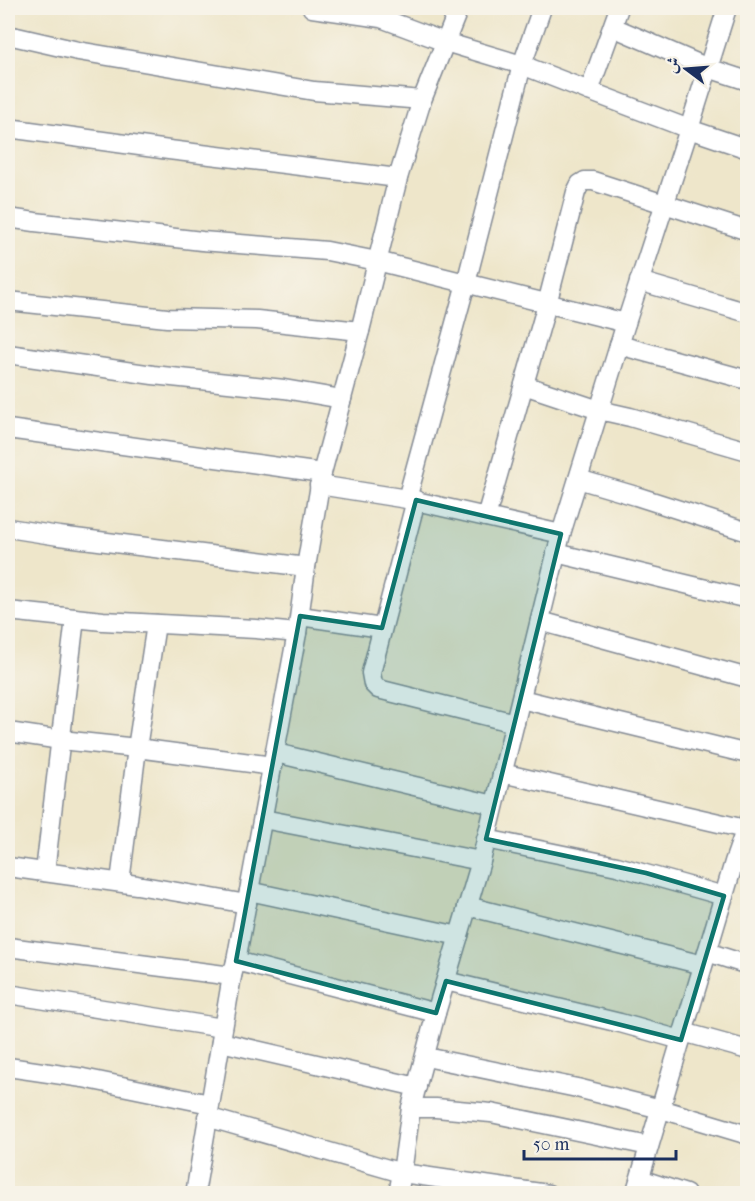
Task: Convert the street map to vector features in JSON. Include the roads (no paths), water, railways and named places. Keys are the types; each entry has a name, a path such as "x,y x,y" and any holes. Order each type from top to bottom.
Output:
{"street":[{"path":"312,8 383,13 445,42 522,65 747,149"},
{"path":"195,1194 234,968 299,624 321,479 398,178 422,100 459,8"},
{"path":"515,723 378,689 373,684 371,672 411,499 522,65 542,8"},
{"path":"589,91 619,8"},
{"path":"398,1194 411,1108 436,1013 481,861 561,534 727,8"},
{"path":"613,27 708,68 747,81"},
{"path":"8,35 78,51 314,91 422,100"},
{"path":"8,128 398,178"},
{"path":"486,517 580,184 593,181 747,231"},
{"path":"8,218 202,241 327,250 626,323"},
{"path":"639,281 747,313"},
{"path":"8,301 167,318 257,321 360,331"},
{"path":"619,345 747,380"},
{"path":"8,354 153,375 284,389 342,399"},
{"path":"524,385 599,410 747,451"},
{"path":"8,429 321,479 561,534"},
{"path":"578,479 747,532"},
{"path":"8,528 306,567"},
{"path":"556,553 747,599"},
{"path":"8,611 103,621 256,629 299,624 382,628"},
{"path":"45,872 75,618"},
{"path":"540,621 747,678"},
{"path":"120,882 156,624"},
{"path":"521,699 747,754"},
{"path":"8,732 137,748 274,759 495,805"},
{"path":"502,773 746,826 741,865 724,896 637,1186 686,1194"},
{"path":"263,819 481,861"},
{"path":"486,839 617,866 724,896"},
{"path":"8,867 248,898 459,936"},
{"path":"467,906 705,959 747,965"},
{"path":"8,947 234,968 436,1013"},
{"path":"446,981 620,1023 747,1050"},
{"path":"8,994 222,1035 417,1087"},
{"path":"426,1057 577,1088 661,1109 747,1135"},
{"path":"8,1067 82,1078 208,1111 402,1173 548,1194"},
{"path":"411,1108 491,1113 649,1146"}]}
